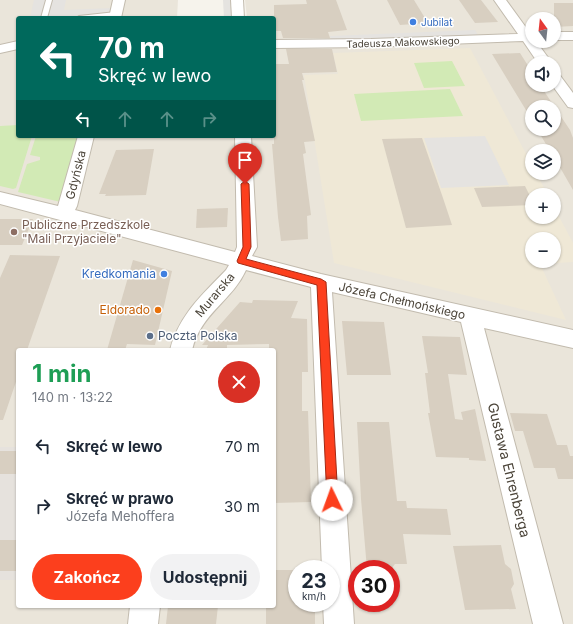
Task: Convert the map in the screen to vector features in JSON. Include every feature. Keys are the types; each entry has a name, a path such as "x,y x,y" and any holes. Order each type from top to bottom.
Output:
{"street":[{"path":"116,16 119,0"},
{"path":"237,0 238,16"},
{"path":"500,0 525,32"},
{"path":"561,36 573,36"},
{"name":"Tadeusza Makowskiego","path":"276,44 326,44 525,37"},
{"path":"0,49 16,45"},
{"path":"561,87 573,104"},
{"name":"Gdyńska","path":"62,213 68,206 85,138"},
{"name":"Murarska","path":"182,348 185,334 194,320 234,275 247,247 243,138"},
{"name":"Józefa Chełmońskiego","path":"0,198 321,282 573,339"},
{"path":"321,282 339,624"},
{"name":"Gustawa Ehrenberga","path":"470,316 548,624"},
{"path":"143,624 145,608"}],"lane":[{"path":"45,16 49,0"}],"shaded area":[{"path":"0,0 178,0 177,16 16,16 16,138 276,138 276,16 247,16 245,0 573,0 573,624 0,624 0,580 16,580 16,608 276,608 276,348 16,348 16,447 0,447"},
{"path":"34,0 66,0 64,10 113,8 111,16 30,16"},
{"path":"223,0 231,0 232,16 224,16"},
{"path":"475,30 478,35 331,41 330,36"},
{"path":"470,48 525,152 525,180 540,180 544,188 525,188 525,224 561,224 561,220 573,243 573,262 561,263 561,232 525,232 525,268 542,268 566,320 334,263 304,75 338,74 333,53"},
{"path":"485,136 509,185 441,188 424,138"},
{"path":"0,447 16,447 16,580 0,580"}],"green space":[{"path":"452,61 465,86 424,88 414,63"},
{"path":"450,89 463,116 361,121 354,94"},
{"path":"16,125 16,138 31,138 16,188 13,189 0,186 0,126"},
{"path":"35,138 81,138 65,203 18,192 27,164 40,160 40,157 30,155"}],"building":[{"path":"306,0 336,0 347,30 328,32 330,38 283,38 281,31 276,31 274,5 307,4"},
{"path":"387,0 414,0 428,23 400,25"},
{"path":"459,0 481,0 498,22 475,23"},
{"path":"554,3 573,3 573,26 561,27 561,12 554,12"},
{"path":"286,49 332,49 337,72 302,73 304,80 302,80 315,141 304,142 306,153 303,154 311,215 307,216 308,239 281,241 272,144 274,144 274,138 276,138 276,64 289,64"},
{"path":"520,53 525,61 525,92 545,92 550,100 525,100 525,108 492,54"},
{"path":"561,116 570,130 573,138 573,190 561,169 561,144 546,144 541,136 561,136"},
{"path":"422,138 452,225 406,228 382,139"},
{"path":"154,149 146,195 105,196 106,194 99,194 116,150"},
{"path":"525,186 525,205 482,207 474,188"},
{"path":"228,208 227,227 196,228 197,209"},
{"name":"Publiczne Przedszkole \"Mali Przyjaciele\"","path":"0,219 33,219 22,245 0,245"},
{"path":"10,255 60,256 28,348 16,348 16,382 3,420 0,420 0,278"},
{"path":"133,260 172,271 155,345 127,344 126,348 108,348"},
{"path":"253,300 298,301 291,318 307,319 308,372 302,372 302,411 308,411 311,502 276,503 276,348 269,348 269,344 227,345 227,348 207,348 208,345 202,345 240,302 252,303"},
{"path":"342,321 384,322 391,375 347,375"},
{"path":"422,336 460,337 467,375 448,374 455,419 463,420 461,412 475,409 486,461 469,460 469,458 436,457 428,413 430,413 425,373 428,373"},
{"path":"510,413 547,414 557,445 567,445 570,456 573,456 573,479 558,479 555,468 534,468 523,431 515,431"},
{"path":"357,422 389,422 397,501 406,501 407,508 447,509 451,535 403,534 407,564 400,564 400,560 366,560"},
{"path":"0,451 16,451 16,474 0,474"},
{"path":"0,540 16,540 16,571 0,571"},
{"path":"501,545 505,564 511,569 514,584 511,589 516,609 465,610 453,546"},
{"path":"276,570 288,570 288,612 315,612 315,624 266,624 266,608 276,608"},
{"path":"168,608 218,608 216,624 166,624"}],"place":[{"name":"Jubilat","path":"413,22"},
{"name":"Publiczne Przedszkole \"Mali Przyjaciele\"","path":"14,232"},
{"name":"Kredkomania","path":"164,274"},
{"name":"Eldorado","path":"158,310"},
{"name":"Poczta Polska","path":"150,336"}],"route":[{"path":"245,184 247,247 241,261 321,282 332,500"}]}
